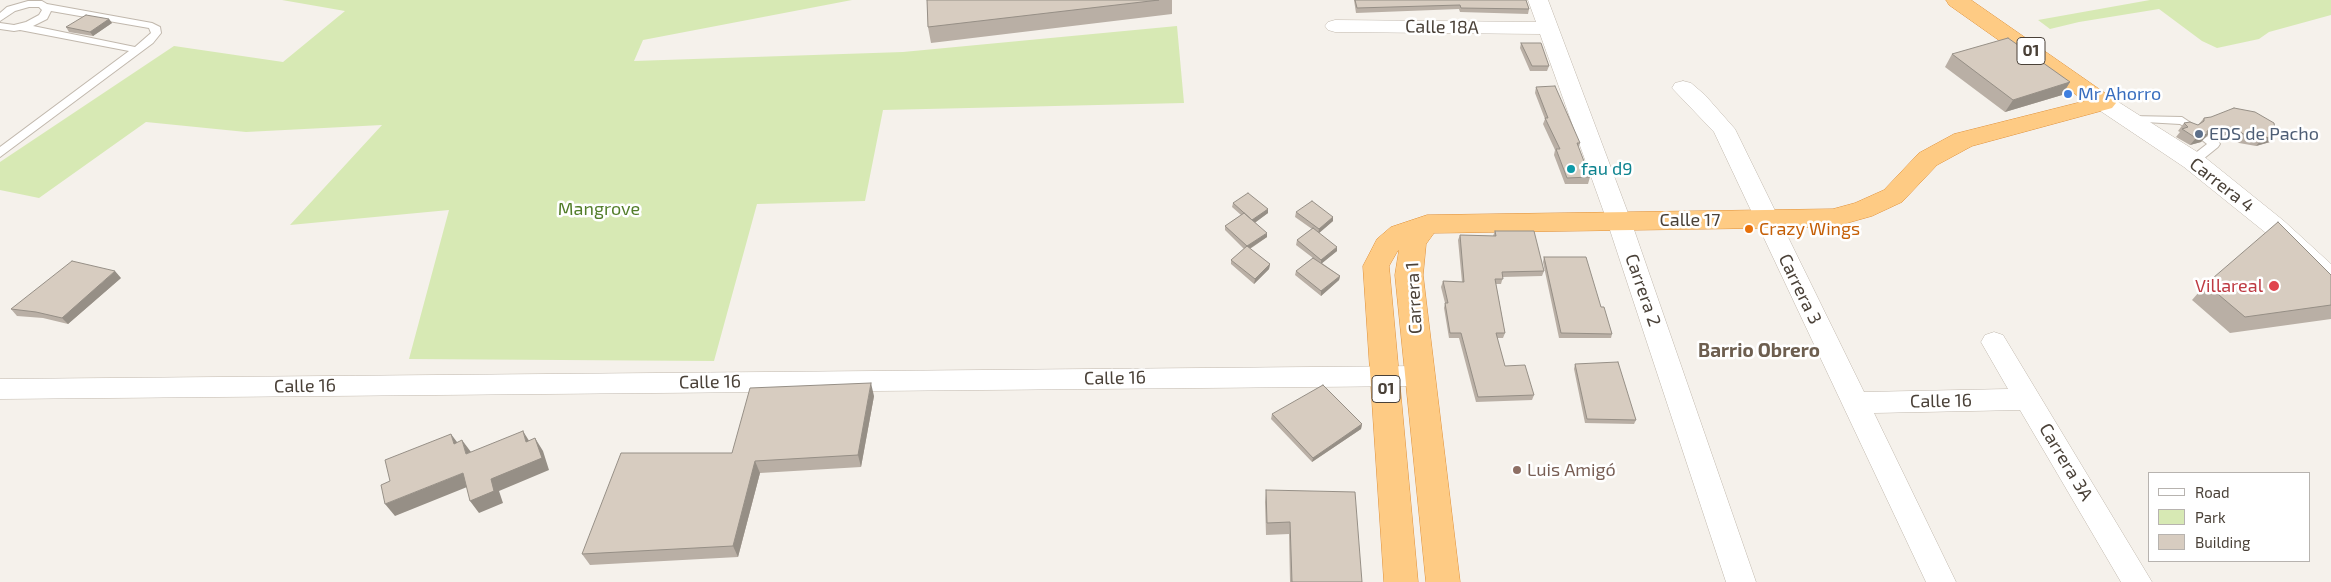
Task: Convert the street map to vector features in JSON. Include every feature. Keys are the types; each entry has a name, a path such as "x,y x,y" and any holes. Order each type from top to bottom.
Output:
{"highway":[{"name":"01","path":"1957,0 2104,103"},
{"name":"Calle 17","path":"1426,224 1832,218 1863,210 1892,196 1928,159 1963,140 2104,103"},
{"name":"Carrera 1","path":"1401,582 1376,266 1386,246 1400,234 1426,224"},
{"name":"Carrera 1","path":"1426,224 1413,242 1409,275 1443,582"}],"street":[{"name":"Carrera 2","path":"1538,0 1619,221 1741,582"},
{"name":"Calle 18A","path":"1335,26 1548,28"},
{"name":"Carrera 3","path":"1683,88 1724,129 1941,582"},
{"name":"Carrera 4","path":"2104,103 2193,162 2275,227 2331,280"},
{"name":"Carrera 3A","path":"1994,342 2137,582"},
{"name":"Calle 16","path":"0,389 1420,376"},
{"name":"Calle 16","path":"1854,403 2028,399"}],"lane":[{"path":"22,27 42,17 47,10 46,4"},
{"path":"0,153 137,50 156,33 156,29 152,26 46,4 20,6 1,15"},
{"path":"2,29 22,27 137,50"},
{"path":"2130,119 2182,121 2191,127"},
{"path":"2193,162 2214,144 2208,140"}],"green space":[{"name":"Mangrove","path":"282,0 852,0 643,40 634,61 903,52 1177,26 1184,103 883,110 865,201 757,204 714,361 409,359 449,210 290,225 382,125 246,132 146,122 39,198 0,190 0,162 174,46 283,62 345,11"},
{"path":"2150,0 2331,0 2331,15 2269,32 2259,39 2217,48 2202,41 2159,9 2079,22 2050,29 2038,20"}],"building":[{"path":"927,0 1159,0 928,27"},
{"path":"1355,0 1526,0 1529,9 1461,8 1460,5 1357,8"},
{"path":"86,15 109,19 90,32 66,27"},
{"path":"2008,38 2070,82 2013,100 1952,54"},
{"path":"1521,43 1541,43 1549,66 1532,66"},
{"path":"1555,86 1580,143 1577,143 1590,177 1567,178 1556,149 1560,149 1545,118 1548,118 1536,87"},
{"path":"2234,108 2255,112 2274,123 2276,135 2262,139 2245,135 2232,127 2222,130 2215,127 2207,131 2207,134 2196,138 2182,129 2188,127 2184,123 2190,122 2198,125 2204,121 2204,118"},
{"path":"1248,193 1268,209 1252,220 1233,203"},
{"path":"1312,201 1333,217 1319,229 1296,212"},
{"path":"1244,213 1267,233 1247,246 1225,226"},
{"path":"2278,222 2331,275 2331,305 2245,317 2206,284"},
{"path":"1313,228 1337,247 1321,260 1297,240"},
{"path":"1495,231 1534,231 1544,271 1502,272 1503,279 1495,279 1505,333 1496,333 1505,366 1525,365 1534,395 1478,397 1461,333 1450,333 1445,303 1448,303 1443,281 1464,282 1460,235 1496,236"},
{"path":"1247,246 1270,264 1255,279 1231,260"},
{"path":"1544,257 1586,257 1601,307 1604,307 1612,334 1561,333"},
{"path":"1313,258 1340,276 1321,291 1296,271"},
{"path":"72,261 115,271 62,318 11,309"},
{"path":"1618,362 1636,420 1587,419 1575,364"},
{"path":"871,383 858,455 755,461 733,546 582,554 621,453 732,453 750,388"},
{"path":"1323,385 1362,424 1313,458 1272,414"},
{"path":"523,431 526,442 535,438 542,458 491,479 494,491 470,501 463,473 385,504 381,485 390,481 385,460 451,434 454,444 462,440 466,454"},
{"path":"1266,490 1355,492 1362,582 1292,582 1290,522 1267,523"}],"place":[{"name":"Mr Ahorro","path":"2068,94"},
{"name":"EDS de Pacho","path":"2199,134"},
{"name":"fau d9","path":"1571,169"},
{"name":"Crazy Wings","path":"1749,229"},
{"name":"Villareal","path":"2274,286"},
{"name":"Luis Amigó","path":"1517,470"}],"district":[{"name":"Barrio Obrero","path":"1759,351"}]}
